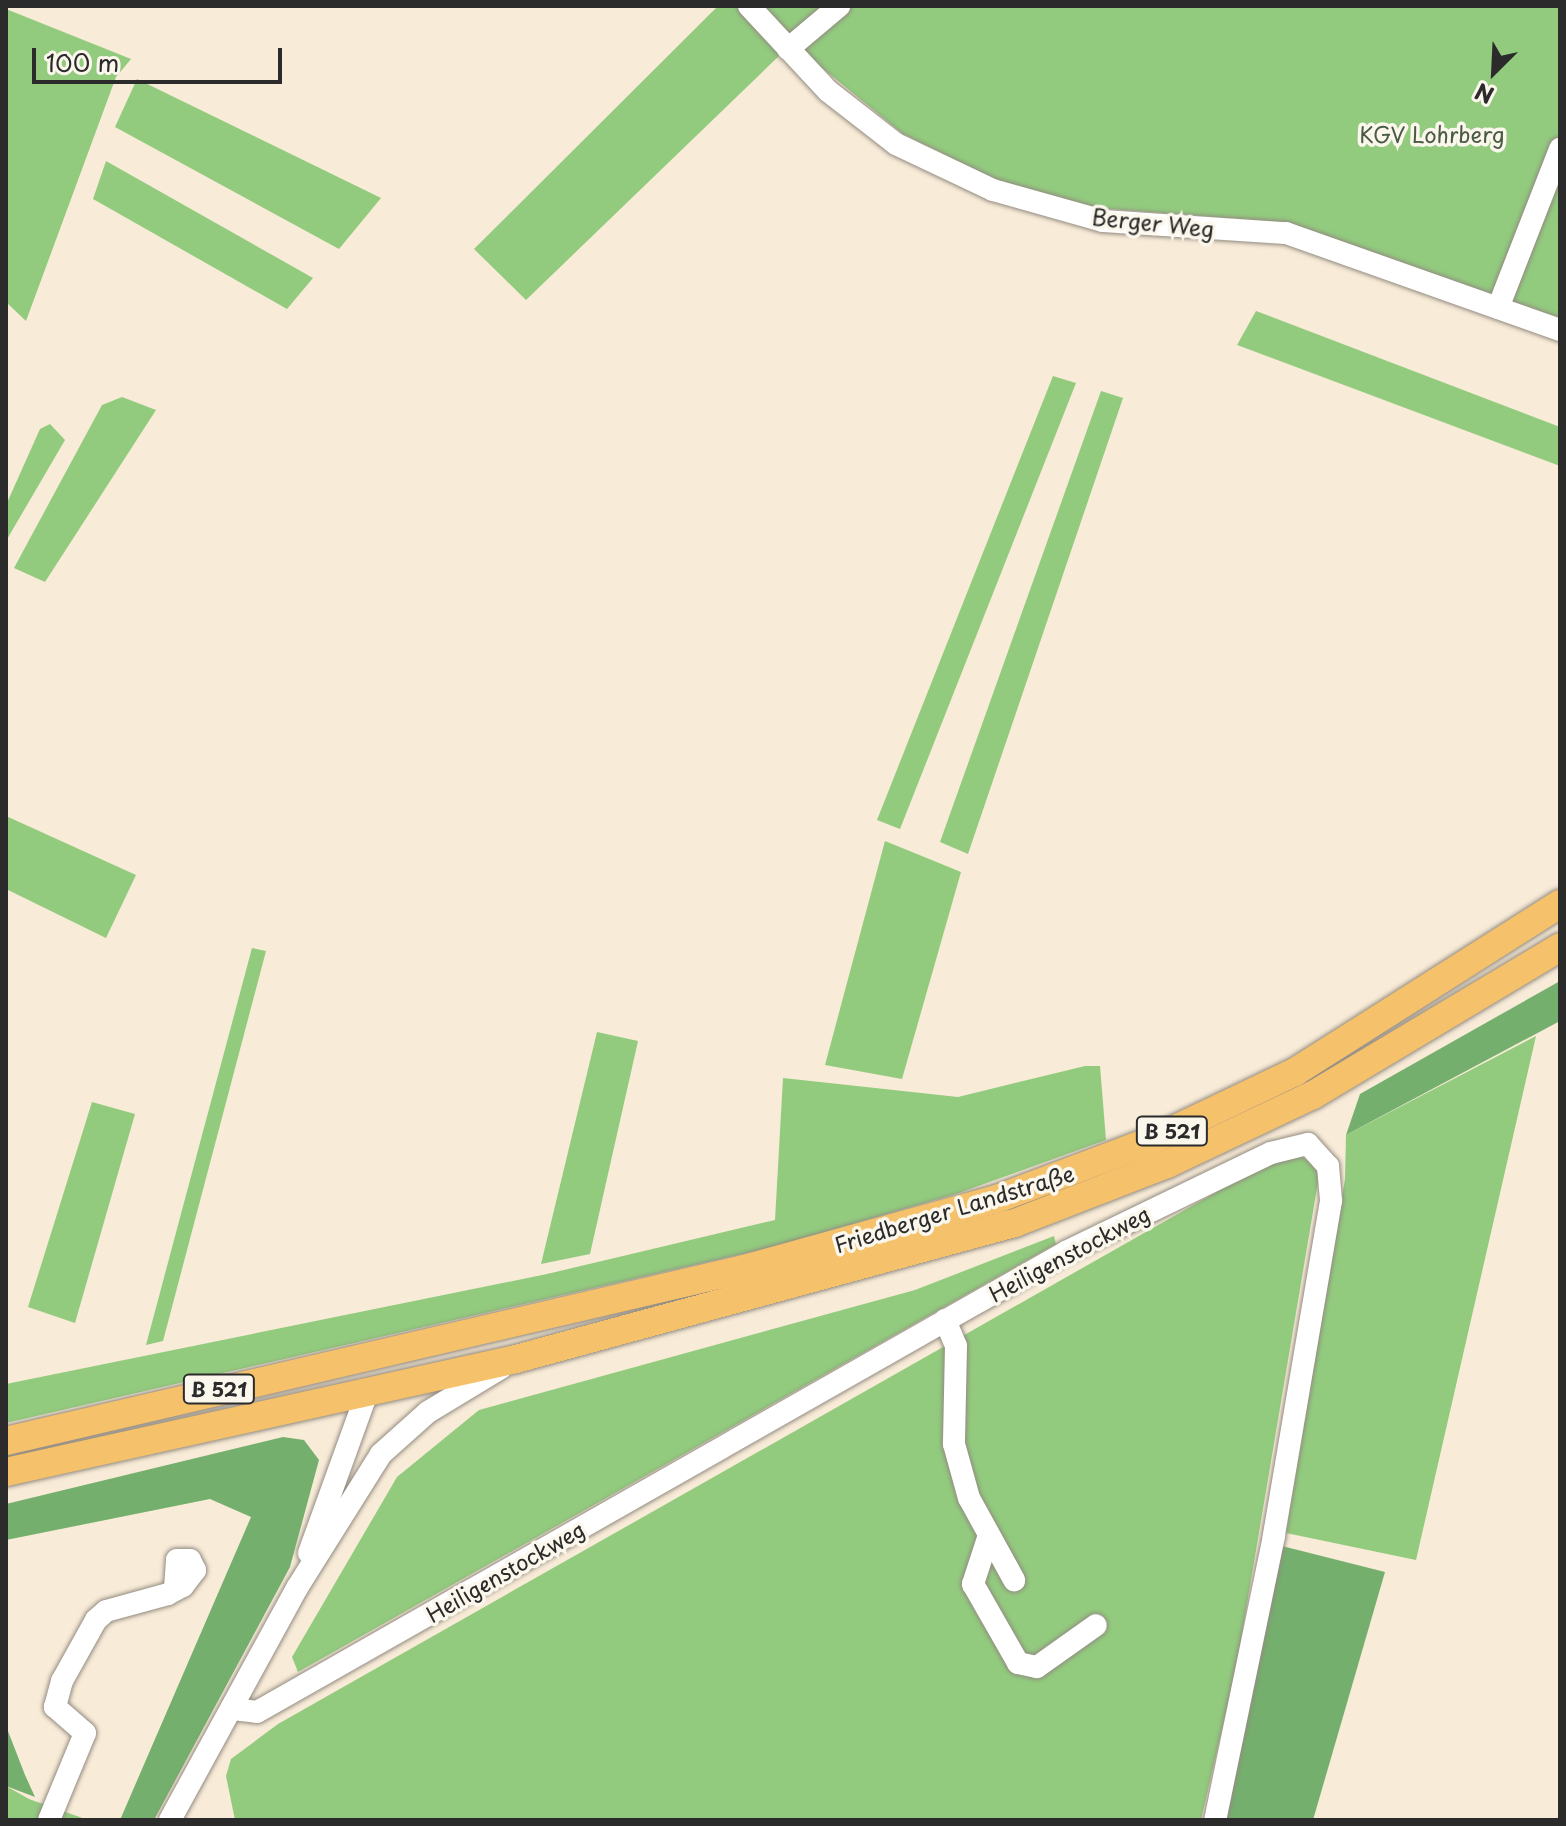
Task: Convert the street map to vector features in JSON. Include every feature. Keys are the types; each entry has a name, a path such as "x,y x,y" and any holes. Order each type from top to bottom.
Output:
{"main road":[{"name":"Friedberger Landstraße","path":"432,1339 773,1262 1075,1171 1319,1059 1560,904"},
{"name":"Friedberger Landstraße","path":"368,1390 516,1359 930,1251 1154,1170 1394,1052 1560,947"},
{"path":"368,1390 432,1339"},
{"name":"B 521","path":"6,1441 432,1339"},
{"name":"B 521","path":"6,1472 368,1390"}],"street":[{"name":"Berger Weg","path":"749,6 788,49 896,144 993,190 1103,221 1286,233 1560,330"},
{"path":"788,49 839,6"},
{"path":"1498,308 1560,149"},
{"name":"Heiligenstockweg","path":"233,1709 257,1712 279,1700 1066,1252 1271,1153 1308,1144 1328,1166 1331,1201 1274,1536 1215,1820"},
{"path":"945,1320 956,1346 954,1444 989,1535 1014,1580"},
{"name":"Friedberger Landstraße","path":"170,1820 297,1588 392,1443 516,1359"},
{"name":"Friedberger Landstraße","path":"297,1588 368,1390"},
{"path":"989,1535 973,1584 1018,1663 1037,1667 1096,1625"},
{"path":"49,1820 85,1733 55,1707 62,1681 106,1611 175,1590"},
{"path":"250,1677 279,1700"}],"green space":[{"path":"718,6 737,6 780,55 526,300 474,249"},
{"name":"KGV Lohrberg","path":"763,6 1560,6 1560,318 1290,223 1098,208 997,180 903,134 810,58"},
{"path":"6,9 131,59 116,77 26,321 6,302"},
{"path":"137,79 381,198 339,249 115,127"},
{"path":"106,161 313,278 287,309 93,199"},
{"path":"1256,311 1560,427 1560,466 1237,345"},
{"path":"1053,376 1076,383 900,829 877,820"},
{"path":"1101,391 1123,398 968,854 940,842"},
{"path":"122,397 156,410 45,582 14,568 102,405"},
{"path":"50,424 65,440 6,541 6,505 40,429"},
{"path":"6,816 136,875 106,938 6,889"},
{"path":"885,841 961,872 902,1079 825,1065"},
{"path":"252,948 266,951 163,1341 146,1345"},
{"path":"1560,981 1560,1021 1346,1135 1360,1094"},
{"path":"597,1032 638,1041 590,1254 541,1264"},
{"path":"1536,1036 1416,1560 1286,1533 1345,1179 1346,1135"},
{"path":"1085,1066 1100,1066 1106,1140 959,1193 777,1246 6,1423 6,1384 547,1274 775,1220 783,1078 958,1097"},
{"path":"92,1102 135,1114 75,1323 28,1307"},
{"path":"1297,1153 1317,1168 1318,1182 1236,1669 1201,1820 235,1820 226,1776 231,1759 278,1724 1280,1156"},
{"path":"1054,1236 1056,1244 298,1672 292,1657 397,1477 479,1410 915,1290"},
{"path":"283,1437 304,1440 319,1460 290,1567 154,1820 120,1820 251,1517 210,1499 6,1540 6,1504"},
{"path":"1282,1546 1385,1572 1313,1820 1224,1820"},
{"path":"6,1726 25,1775 35,1797 6,1786"},
{"path":"6,1786 29,1799 88,1820 6,1820"}]}
